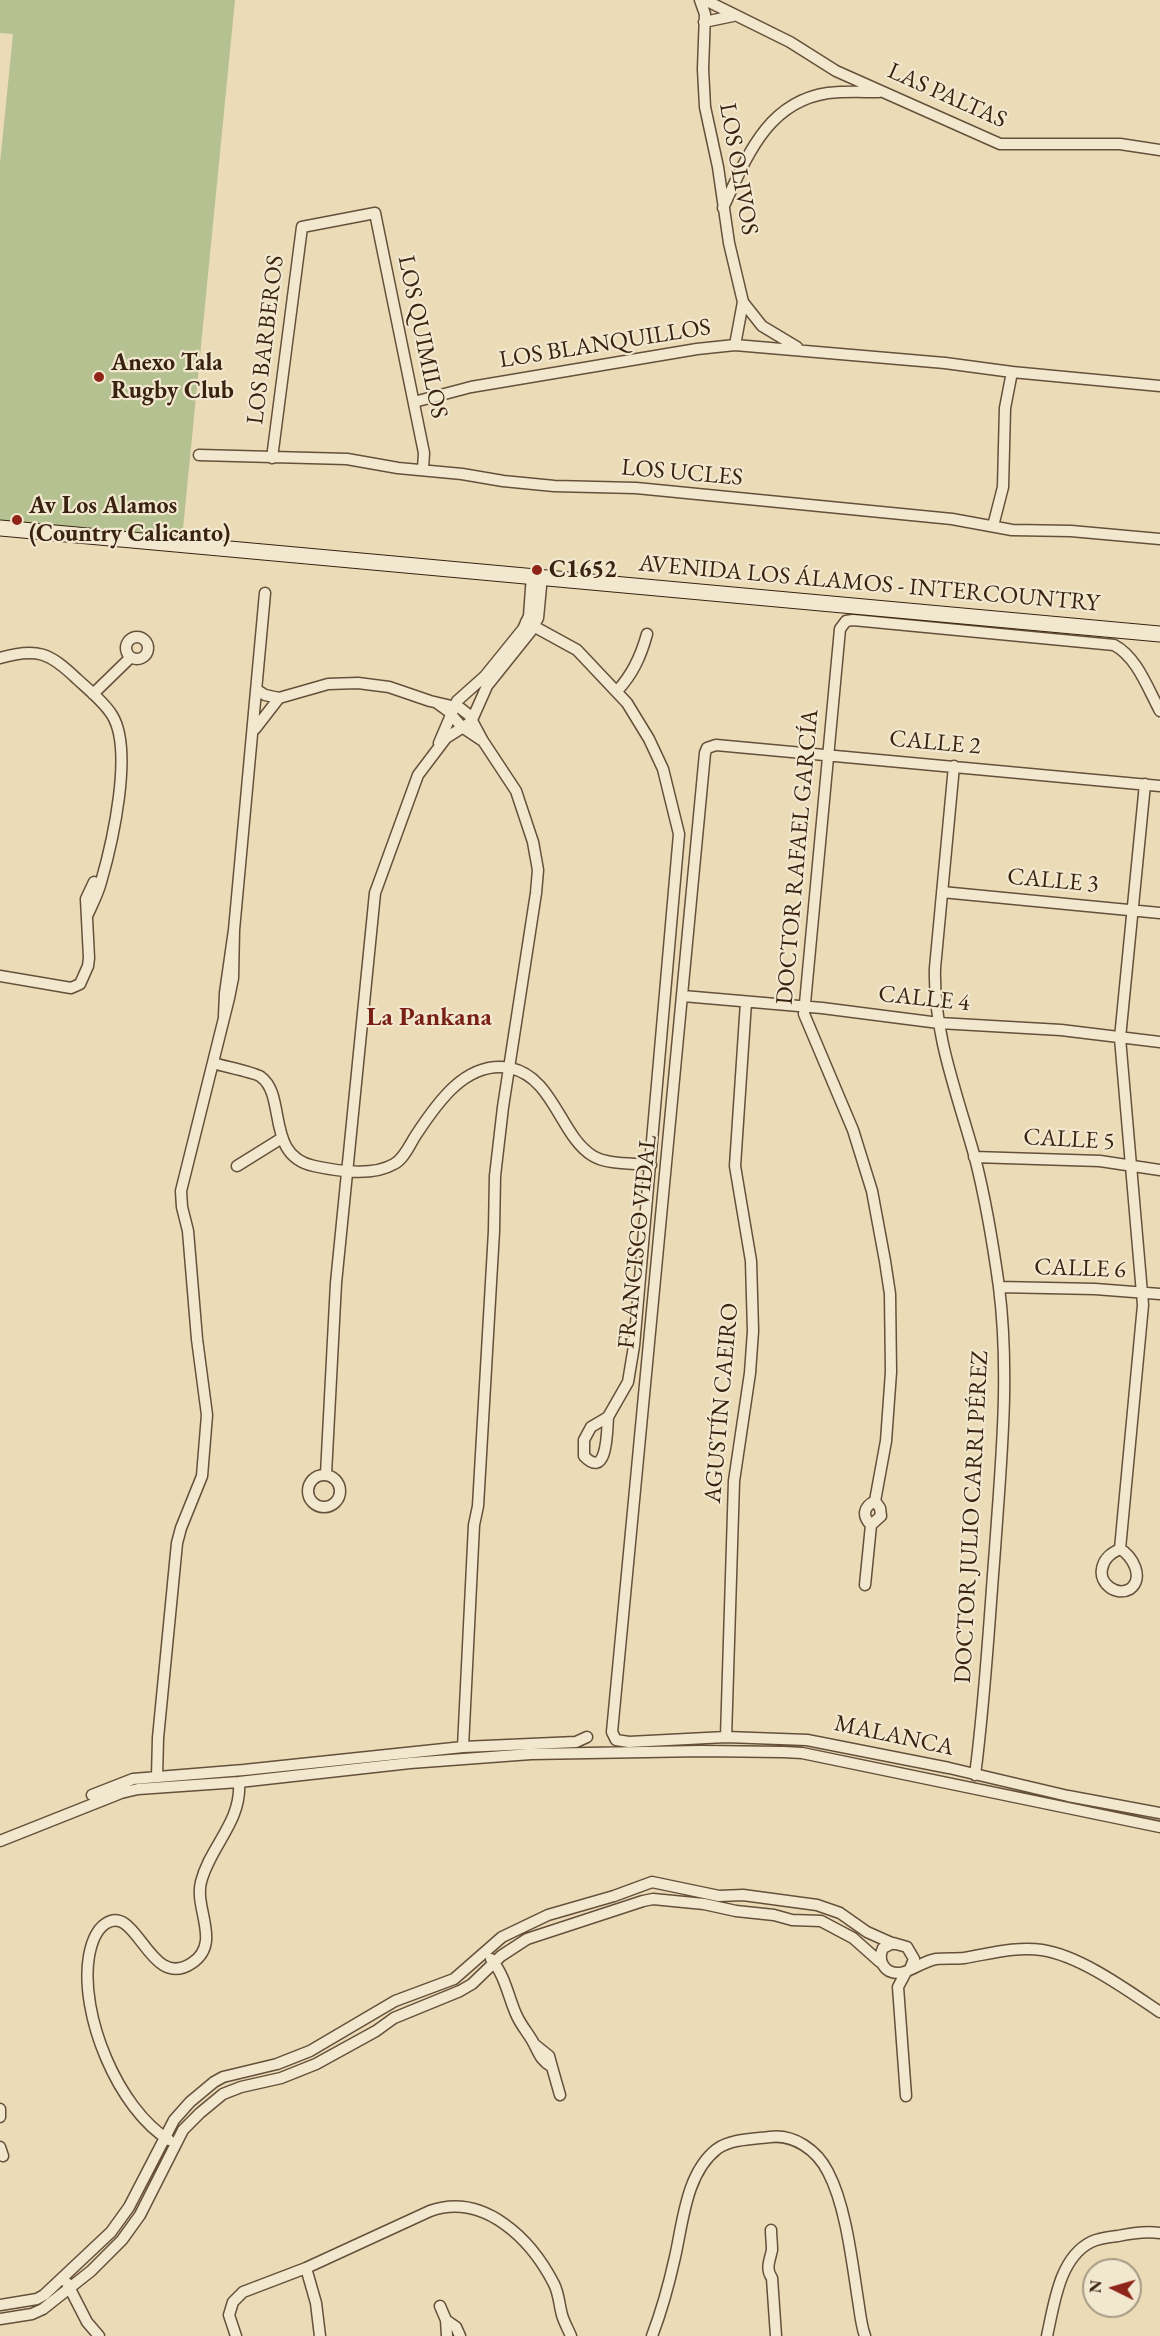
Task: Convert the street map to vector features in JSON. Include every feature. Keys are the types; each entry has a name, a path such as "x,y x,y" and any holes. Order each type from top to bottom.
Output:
{"main road":[{"name":"AVENIDA LOS ÁLAMOS - INTERCOUNTRY","path":"0,528 1160,633"}],"street":[{"name":"LOS OLIVOS","path":"700,0 704,8 703,90 718,167 722,210 742,302 735,345"},
{"name":"LAS PALTAS","path":"705,0 790,42 836,71 1000,144 1010,146 1120,144 1160,150"},
{"path":"704,22 734,16"},
{"path":"722,210 756,142 767,126 792,106 813,96 828,93 886,92"},
{"name":"LOS BARBEROS","path":"272,458 302,227 375,213"},
{"name":"LOS QUIMILOS","path":"375,213 424,453 423,469"},
{"name":"LOS BLANQUILLOS","path":"742,302 762,326 780,339 804,351"},
{"name":"LOS BLANQUILLOS","path":"414,402 471,387 697,349 735,345 945,363 1012,372 1160,386"},
{"path":"993,526 1003,487 1005,408 1012,372"},
{"name":"LOS UCLES","path":"199,455 347,459 503,481 554,486 636,488 952,519 1023,531 1071,531 1160,539"},
{"path":"438,746 451,733 472,720 488,686 524,642 530,625 529,616 537,576"},
{"path":"156,1777 177,1543 201,1480 207,1415 196,1339 188,1231 181,1191 224,1016 265,593"},
{"name":"DOCTOR RAFAEL GARCÍA","path":"865,1585 871,1525 881,1516 880,1508 875,1501 886,1441 891,1372 890,1294 872,1191 842,1100 806,1018 805,1006 838,634 842,624 853,620 1114,645 1122,649 1133,662 1160,711"},
{"path":"530,625 578,650 617,691 640,722 657,755 666,780 679,834 631,1369 628,1382 608,1417"},
{"path":"326,1474 335,1304 373,900 414,784 438,746 452,710 460,696 485,676 530,625"},
{"path":"617,691 630,678 637,665 647,634"},
{"path":"0,658 20,652 30,652 48,656 63,665 112,716 117,726 121,745 115,828 101,882 87,916 88,966 83,980 76,987 70,988 0,976"},
{"path":"93,694 130,657"},
{"path":"257,690 265,695 279,698 328,684 358,683 397,688 452,710 465,711 516,791 533,842 537,870 536,894 501,1118 495,1176 494,1231 478,1506 474,1525 463,1747"},
{"path":"253,732 279,698"},
{"path":"452,710 462,728 483,741"},
{"name":"CALLE 2","path":"707,748 716,745 828,754 1160,786"},
{"name":"FRANCISCO VIDAL","path":"616,1740 612,1732 613,1720 707,748"},
{"name":"DOCTOR JULIO CARRI PÉREZ","path":"954,766 934,968 934,993 939,1023 990,1228 999,1287 1005,1356 1003,1427 975,1775"},
{"path":"1120,1549 1142,1314 1142,1292 1120,1038 1145,784"},
{"name":"CALLE 3","path":"942,892 1160,913"},
{"name":"CALLE 4","path":"683,996 805,1006 939,1023 1061,1030 1160,1042"},
{"name":"AGUSTÍN CAEIRO","path":"726,1737 734,1482 750,1373 753,1331 751,1261 735,1166 746,1002"},
{"path":"213,1063 262,1077 270,1088 282,1138 293,1154 307,1164 346,1171 372,1171 394,1165 403,1156 425,1121 462,1079 477,1071 510,1068 545,1090 556,1111 584,1149 592,1155 606,1160 651,1165"},
{"path":"237,1166 282,1138"},
{"name":"CALLE 5","path":"974,1157 1077,1160 1160,1170"},
{"name":"CALLE 6","path":"999,1287 1095,1289 1160,1294"},
{"path":"92,1795 128,1780 463,1747 576,1742 587,1737"},
{"name":"MALANCA","path":"616,1740 628,1742 726,1737 807,1740 1068,1796 1160,1813"},
{"path":"0,1841 131,1790 239,1782 410,1763 531,1754 702,1751 802,1753 1160,1827"},
{"path":"176,2144 152,2127 130,2100 104,2050 88,1995 87,1966 90,1948 100,1928 111,1920 118,1920 125,1922 149,1953 166,1965 183,1967 191,1964 200,1956 207,1937 207,1926 199,1896 200,1885 211,1857 233,1821 240,1797 239,1782"},
{"path":"0,2319 32,2314 43,2309 67,2283 129,2207 164,2137 183,2109 214,2082 289,2060 329,2041 395,2001 454,1979 502,1937 548,1915 652,1882 719,1896 743,1895 807,1903 840,1913 867,1932 938,1959"},
{"path":"619,1894 625,1907"},
{"path":"12,2317 5,2305 37,2299 91,2271 128,2232 140,2215 183,2130 223,2094 241,2087 280,2078 324,2060 403,2014 460,1991 472,1984 507,1951 527,1939 643,1900 653,1899 715,1906 792,1920 821,1921 853,1938 897,1973 908,1971 920,1963 938,1959 1026,1949 1048,1952 1104,1976 1160,2012"},
{"path":"894,1944 888,1944 883,1948 879,1957 899,2002"},
{"path":"906,2096 898,1987 914,1959 907,1947"},
{"path":"485,1953 494,1962 506,1984 517,2017 537,2053 544,2062 552,2067 560,2095"},
{"path":"329,2041 337,2052"},
{"path":"0,2109 0,2117"},
{"path":"652,2336 665,2299 689,2196 700,2170 717,2149 726,2144 782,2136 800,2142 815,2155 828,2171 833,2182 849,2247 865,2336"},
{"path":"236,2336 229,2315 237,2297 243,2292 306,2268 430,2211 449,2205 474,2209 513,2229 529,2246 554,2285 561,2314 571,2336"},
{"path":"771,2230 768,2273 772,2278 777,2336"},
{"path":"1047,2336 1062,2278 1082,2248 1092,2241 1102,2239 1143,2232 1160,2233"},
{"path":"306,2268 316,2303 320,2336"},
{"path":"67,2283 87,2322 99,2336"},
{"path":"440,2306 446,2320 447,2336"},
{"path":"446,2320 456,2327 460,2336"}],"green space":[{"name":"Anexo Tala Rugby Club","path":"0,0 235,0 182,539 0,524 0,163 13,34 0,33"}],"place":[{"name":"Anexo Tala Rugby Club","path":"99,377"},
{"name":"Av Los Alamos (Country Calicanto)","path":"17,520"},
{"name":"C1652","path":"537,570"}],"district":[{"name":"La Pankana","path":"429,1018"}]}
